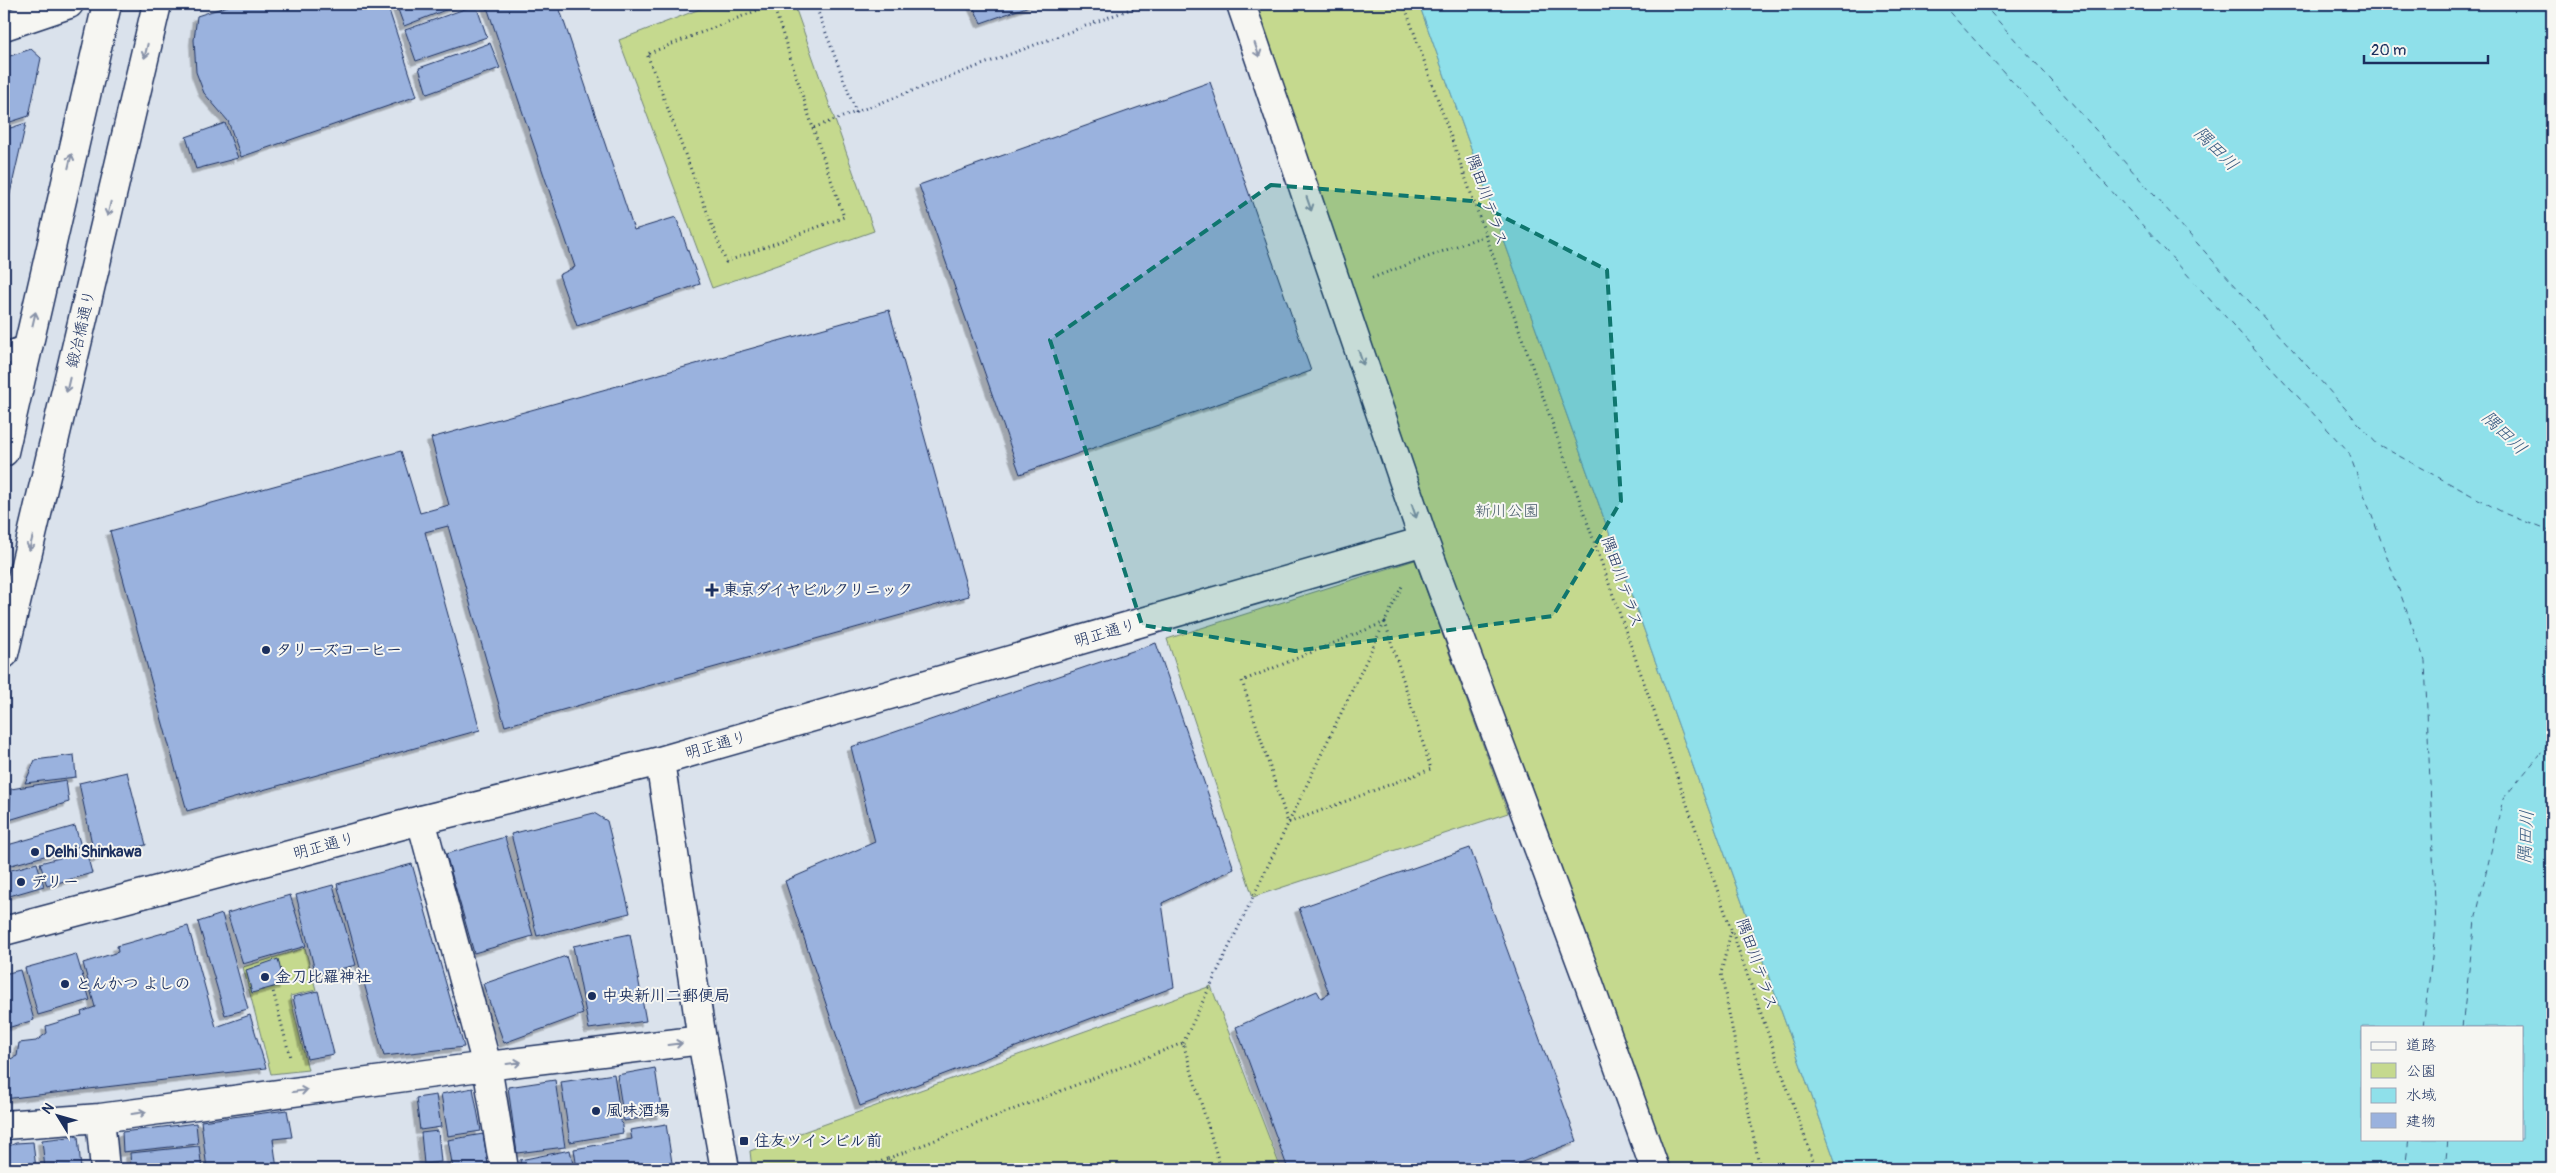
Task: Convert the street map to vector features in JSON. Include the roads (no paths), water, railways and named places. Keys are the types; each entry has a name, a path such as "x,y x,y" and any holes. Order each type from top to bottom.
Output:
{"street":[{"path":"4,26 69,4"},
{"path":"4,452 16,350 106,4"},
{"name":"鍛冶橋通り","path":"4,654 157,4"},
{"path":"1241,4 1424,541 1588,981 1655,1169"},
{"name":"明正通り","path":"4,931 422,820 660,761 1424,541"},
{"path":"660,761 702,1040 725,1169"},
{"path":"422,820 487,1066 504,1169"},
{"path":"4,1125 100,1118 487,1066 702,1040"},
{"path":"100,1118 106,1169"}],"water":[{"name":"隅田川","path":"1419,4 2552,4 2552,1169 1838,1169"}],"place":[{"name":"東京ダイヤビルクリニック","path":"712,590"},
{"name":"タリーズコーヒー","path":"266,650"},
{"name":"Delhi Shinkawa","path":"35,852"},
{"name":"デリー","path":"21,882"},
{"name":"金刀比羅神社","path":"265,977"},
{"name":"とんかつ よしの","path":"65,984"},
{"name":"中央新川二郵便局","path":"592,996"},
{"name":"風味酒場","path":"596,1111"},
{"name":"住友ツインビル前","path":"744,1141"}],"park label":[{"name":"新川公園","path":"1507,511"}]}
